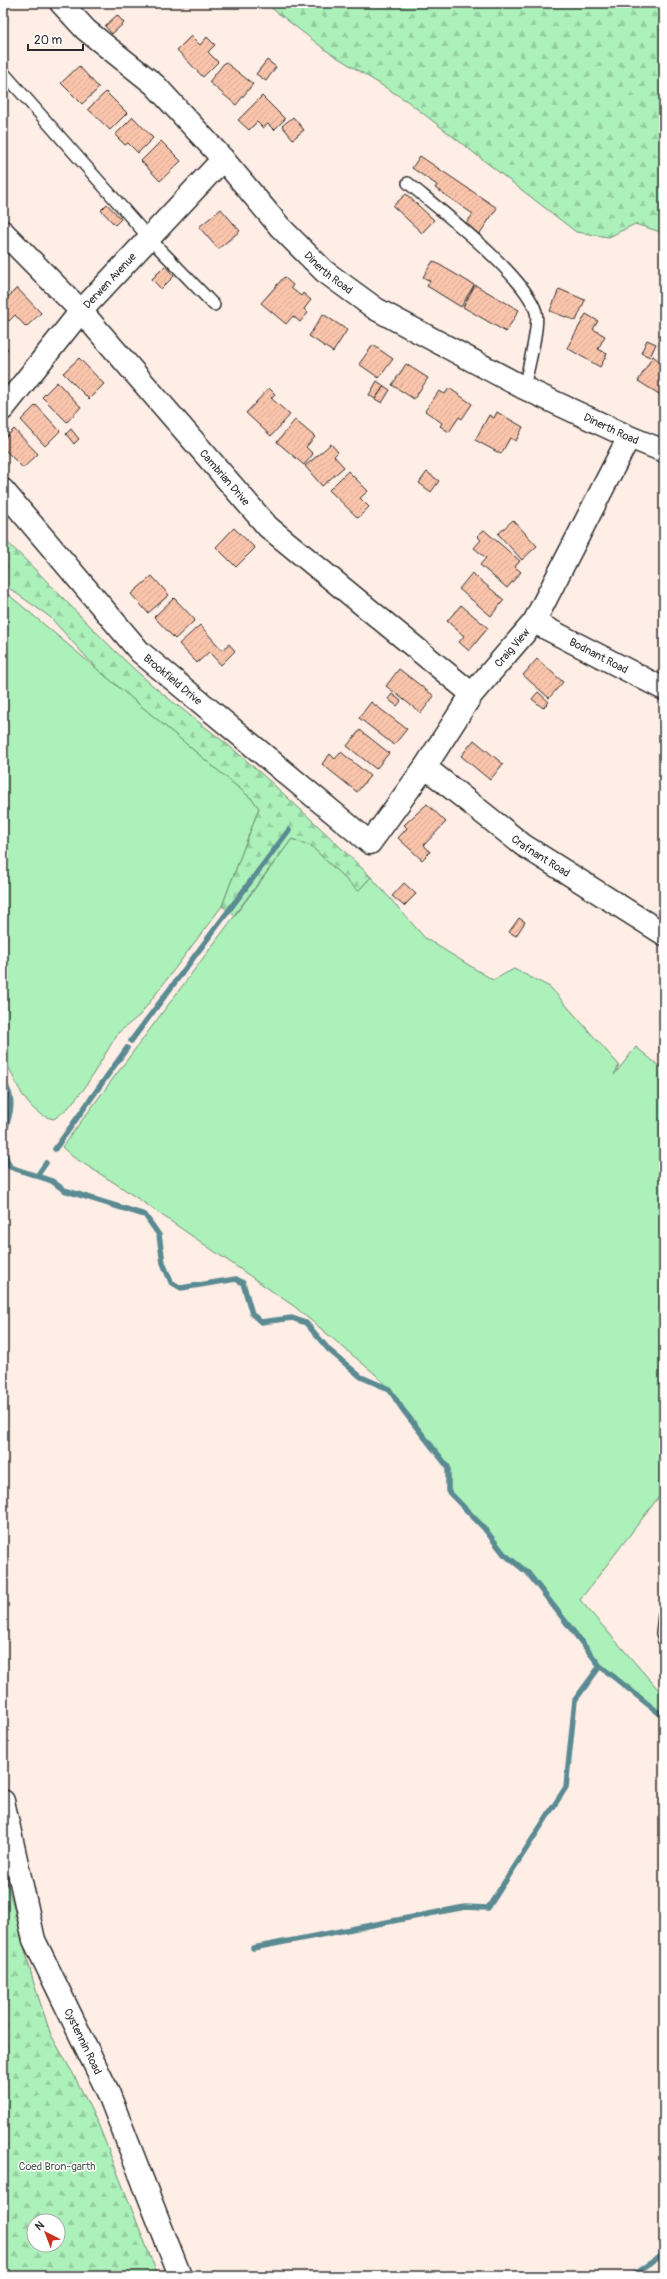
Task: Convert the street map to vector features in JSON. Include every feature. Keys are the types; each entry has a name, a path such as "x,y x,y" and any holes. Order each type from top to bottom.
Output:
{"street":[{"name":"Dinerth Road","path":"61,3 86,30 154,85 223,159 280,227 324,271 376,309 524,388 629,437 664,451"},
{"name":"Derwen Avenue","path":"3,408 81,311 223,159"},
{"name":"Cambrian Drive","path":"3,232 81,311 268,527 472,694"},
{"name":"Craig View","path":"370,843 425,766 472,694 534,622 629,437"},
{"name":"Brookfield Drive","path":"3,490 140,652 370,843"},
{"name":"Bodnant Road","path":"534,622 664,689"},
{"name":"Crafnant Road","path":"425,766 523,845 664,934"},
{"name":"Cystennin Road","path":"3,1802 34,1940 108,2092 180,2276"}],"lane":[{"path":"3,72 149,238 214,305"},
{"path":"408,182 509,273 529,298 537,314 536,330 524,388"},
{"path":"664,1615 662,1633 664,1641"}],"green space":[{"path":"265,3 664,3 664,233 635,224 609,237 576,232 407,101 327,51"},
{"path":"3,538 132,667 152,685 251,764 371,877 358,891 311,846 292,839 234,915 222,906 259,808 252,799 97,669 50,617 3,584"},
{"path":"3,590 252,799 259,808 222,906 140,1015 118,1033 84,1089 67,1109 54,1119 35,1111 28,1103 3,1055"},
{"path":"292,839 311,846 358,891 371,877 425,938 493,980 514,969 550,987 619,1065 614,1075 636,1047 664,1070 664,1490 580,1600 664,1696 664,1717 600,1666 528,1573 504,1554 484,1528 448,1491 448,1467 389,1389 375,1374 295,1307 121,1187 73,1157 62,1147"},
{"name":"Coed Bron-garth","path":"3,1867 34,1984 51,2035 75,2077 99,2126 158,2276 3,2276"}],"building":[{"path":"117,15 124,23 112,34 105,26"},
{"path":"191,36 200,45 207,37 215,45 208,52 218,62 203,77 177,50"},
{"path":"267,60 276,67 266,81 256,74"},
{"path":"225,62 253,84 236,105 209,82"},
{"path":"79,66 99,88 82,104 61,83"},
{"path":"106,92 127,113 110,130 88,109"},
{"path":"262,96 285,119 274,130 268,124 263,128 257,122 249,130 238,120"},
{"path":"133,117 153,138 138,153 128,143 125,145 115,135"},
{"path":"293,117 304,130 293,139 282,126"},
{"path":"161,141 181,161 160,181 141,161"},
{"path":"420,156 497,208 478,236 464,226 473,214 435,188 437,185 412,168"},
{"path":"406,194 434,220 422,233 393,206"},
{"path":"107,204 121,219 115,225 101,210"},
{"path":"221,209 240,231 218,249 199,227"},
{"path":"433,261 474,285 461,307 427,286 430,281 423,277"},
{"path":"165,266 174,276 161,289 152,279"},
{"path":"284,277 293,285 291,288 301,296 303,293 311,300 304,309 308,313 300,322 293,316 286,324 261,303"},
{"path":"475,285 519,310 506,332 463,307"},
{"path":"17,288 41,313 26,327 15,315 9,321 3,315 3,302"},
{"path":"559,289 585,300 576,321 550,311"},
{"path":"323,314 347,330 333,352 309,336"},
{"path":"586,314 598,321 593,329 605,336 598,349 607,354 600,367 567,348"},
{"path":"647,340 656,344 650,357 641,353"},
{"path":"3,344 8,349 3,354"},
{"path":"373,345 393,359 379,378 359,364"},
{"path":"653,356 664,365 664,397 638,381"},
{"path":"79,358 104,384 89,399 63,373"},
{"path":"406,364 428,378 414,399 392,385"},
{"path":"377,381 384,386 375,399 369,395"},
{"path":"57,382 81,407 67,422 42,397"},
{"path":"384,386 390,390 382,403 375,399"},
{"path":"269,388 275,394 271,398 290,415 271,436 246,413"},
{"path":"449,388 472,404 462,419 459,417 449,432 440,426 442,423 425,411 439,391 445,394"},
{"path":"36,405 60,431 45,446 21,420"},
{"path":"497,412 523,427 516,441 510,438 501,454 475,440 489,415 494,418"},
{"path":"295,420 315,437 306,447 313,454 304,465 277,442"},
{"path":"14,429 38,454 23,468 3,448 3,440"},
{"path":"71,429 79,439 74,444 66,434"},
{"path":"331,444 338,452 334,456 344,467 322,486 305,466"},
{"path":"348,471 368,491 360,498 369,507 358,518 329,490"},
{"path":"427,472 439,481 431,492 419,483"},
{"path":"513,520 537,546 522,560 498,534"},
{"path":"234,528 255,548 236,567 216,547"},
{"path":"484,530 520,561 515,567 521,572 507,588 480,565 486,558 474,548 481,540 477,536"},
{"path":"472,573 504,600 491,616 459,589"},
{"path":"152,576 169,595 148,613 131,594"},
{"path":"174,598 195,620 175,639 154,617"},
{"path":"461,605 488,628 469,651 459,642 464,636 447,621"},
{"path":"200,625 222,650 229,644 235,651 221,665 209,652 197,663 179,644"},
{"path":"537,659 563,682 549,698 523,675"},
{"path":"399,669 434,696 421,713 386,686"},
{"path":"538,692 549,702 543,708 532,699"},
{"path":"392,694 401,701 397,706 388,699"},
{"path":"371,702 407,729 394,745 359,718"},
{"path":"360,730 389,753 376,769 347,746"},
{"path":"474,740 503,764 490,780 461,756"},
{"path":"341,752 370,776 357,792 322,764 330,754 335,759"},
{"path":"427,804 446,822 424,845 430,852 422,860 398,838 407,828 404,825"},
{"path":"404,883 416,894 404,906 392,896"},
{"path":"519,918 525,922 516,936 509,932"}],"waterway":[{"path":"131,1041 289,830"},
{"path":"55,1149 127,1048"},
{"path":"3,1082 10,1095 11,1102 3,1136"},
{"path":"3,1150 10,1167 52,1181 64,1190 145,1215 159,1235 163,1263 171,1282 181,1288 236,1279 243,1283 252,1314 261,1322 292,1318 306,1323 329,1350 361,1377 389,1389 403,1410 448,1467 448,1491 484,1528 504,1554 528,1573 600,1666 664,1717"},
{"path":"37,1176 46,1163"},
{"path":"253,1948 465,1907 488,1908 566,1787 575,1700 600,1666"},
{"path":"631,2276 664,2254"}]}
